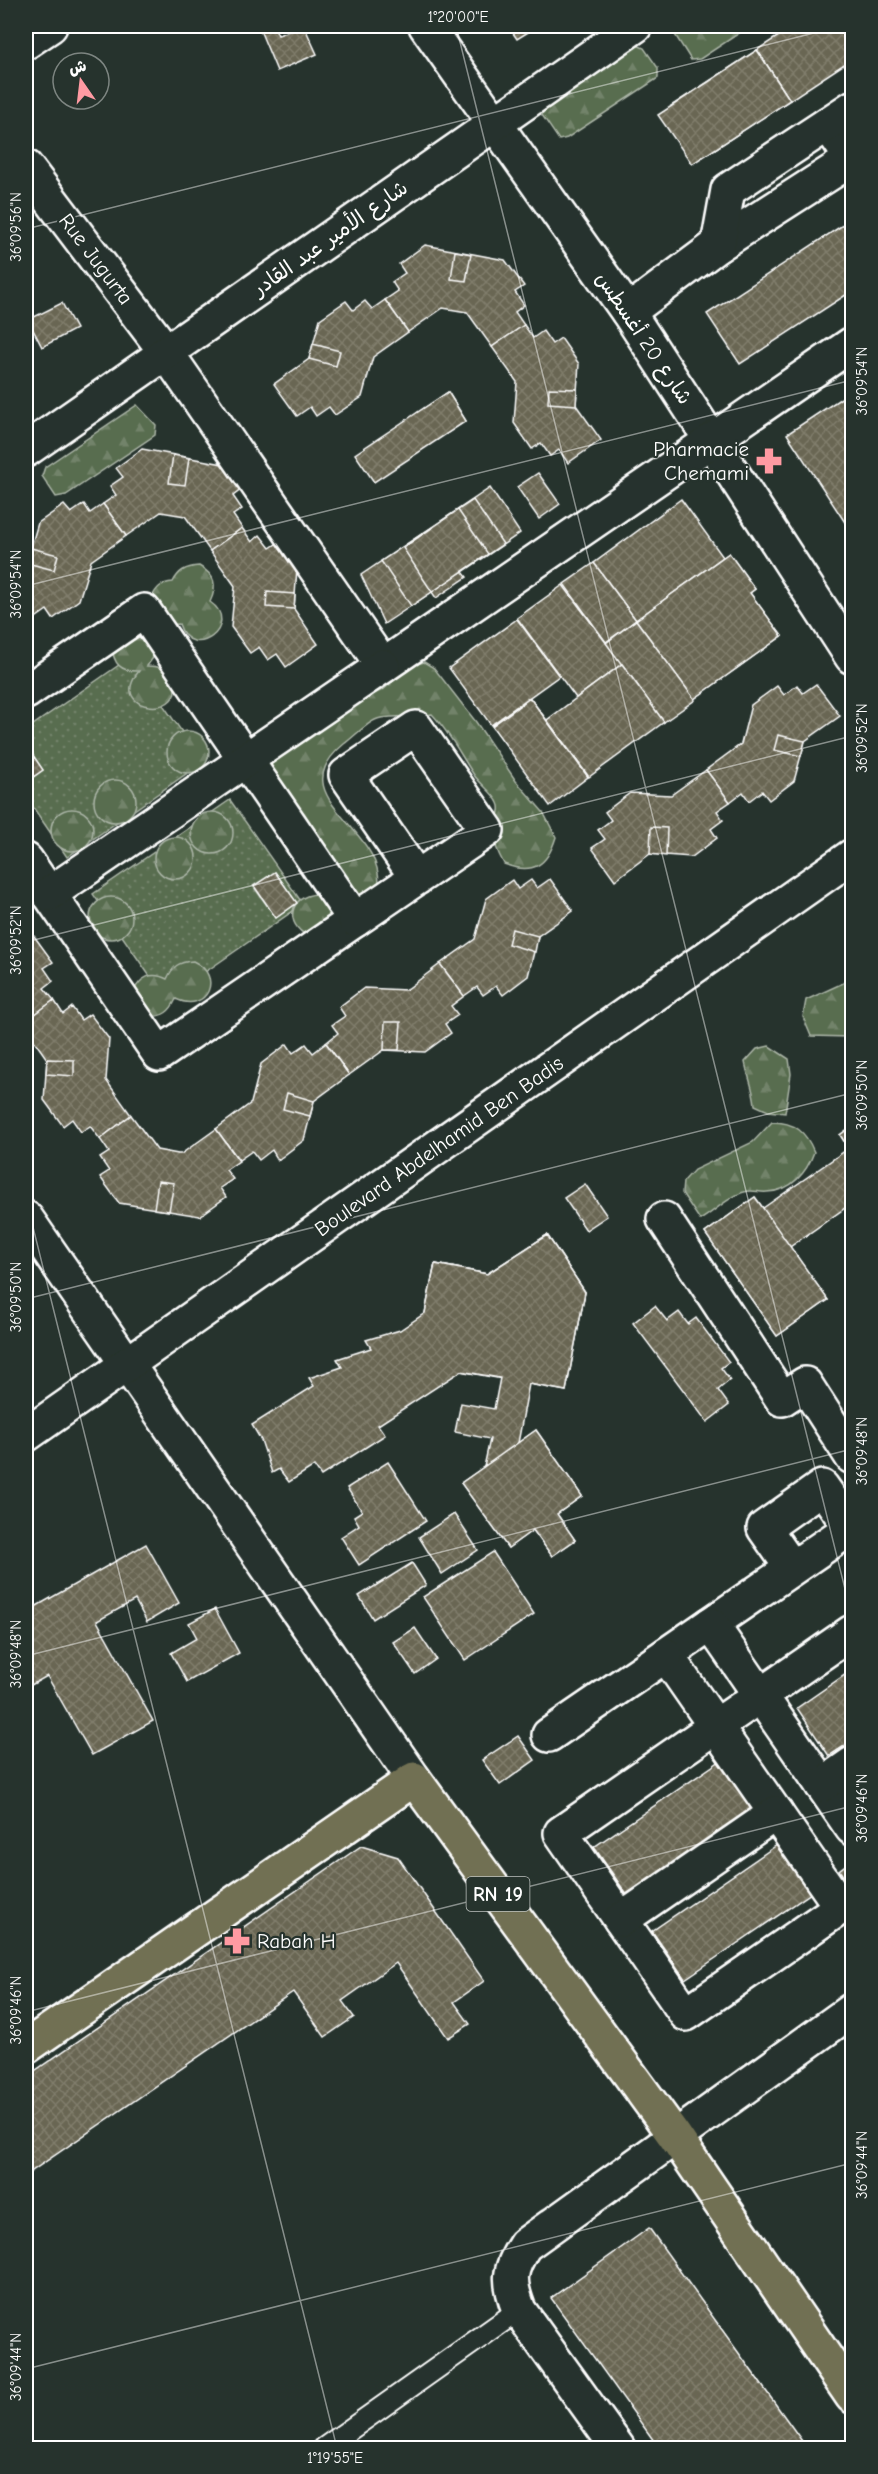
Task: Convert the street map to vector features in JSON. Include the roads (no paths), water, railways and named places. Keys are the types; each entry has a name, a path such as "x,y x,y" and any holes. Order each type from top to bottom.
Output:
{"main road":[{"path":"26,2047 414,1779"},
{"name":"RN 19","path":"414,1779 674,2135 852,2396"}],"street":[{"path":"26,42 50,26"},
{"name":"شارع 20 أغسطس","path":"426,26 628,312 713,439 852,657"},
{"name":"شارع الأمير عبد القادر","path":"26,450 635,26"},
{"path":"628,312 718,245 852,159 840,116"},
{"name":"Rue Jugurta","path":"26,167 166,352 383,666"},
{"path":"49,894 852,344"},
{"path":"26,692 144,611 356,920"},
{"path":"26,860 159,1054 356,920 487,830 416,728 346,775 417,878"},
{"name":"Boulevard Abdelhamid Ben Badis","path":"26,1435 852,856"},
{"path":"26,1218 414,1779"},
{"path":"664,1219 782,1399 805,1384 852,1457"},
{"path":"549,1735 792,1568"},
{"path":"711,1624 852,1828"},
{"path":"666,1655 716,1726 776,1813 847,1908 686,2014 561,1833 716,1726 761,1695 852,1632"},
{"path":"822,1785 852,1764"},
{"path":"621,1920 776,1813"},
{"path":"618,2448 519,2310 511,2288 512,2265 525,2245 674,2135 852,2010"}],"lane":[{"path":"324,2448 519,2310"}],"place":[{"name":"Pharmacie Chemami","path":"769,461"},
{"name":"Rabah H","path":"237,1941"}]}
